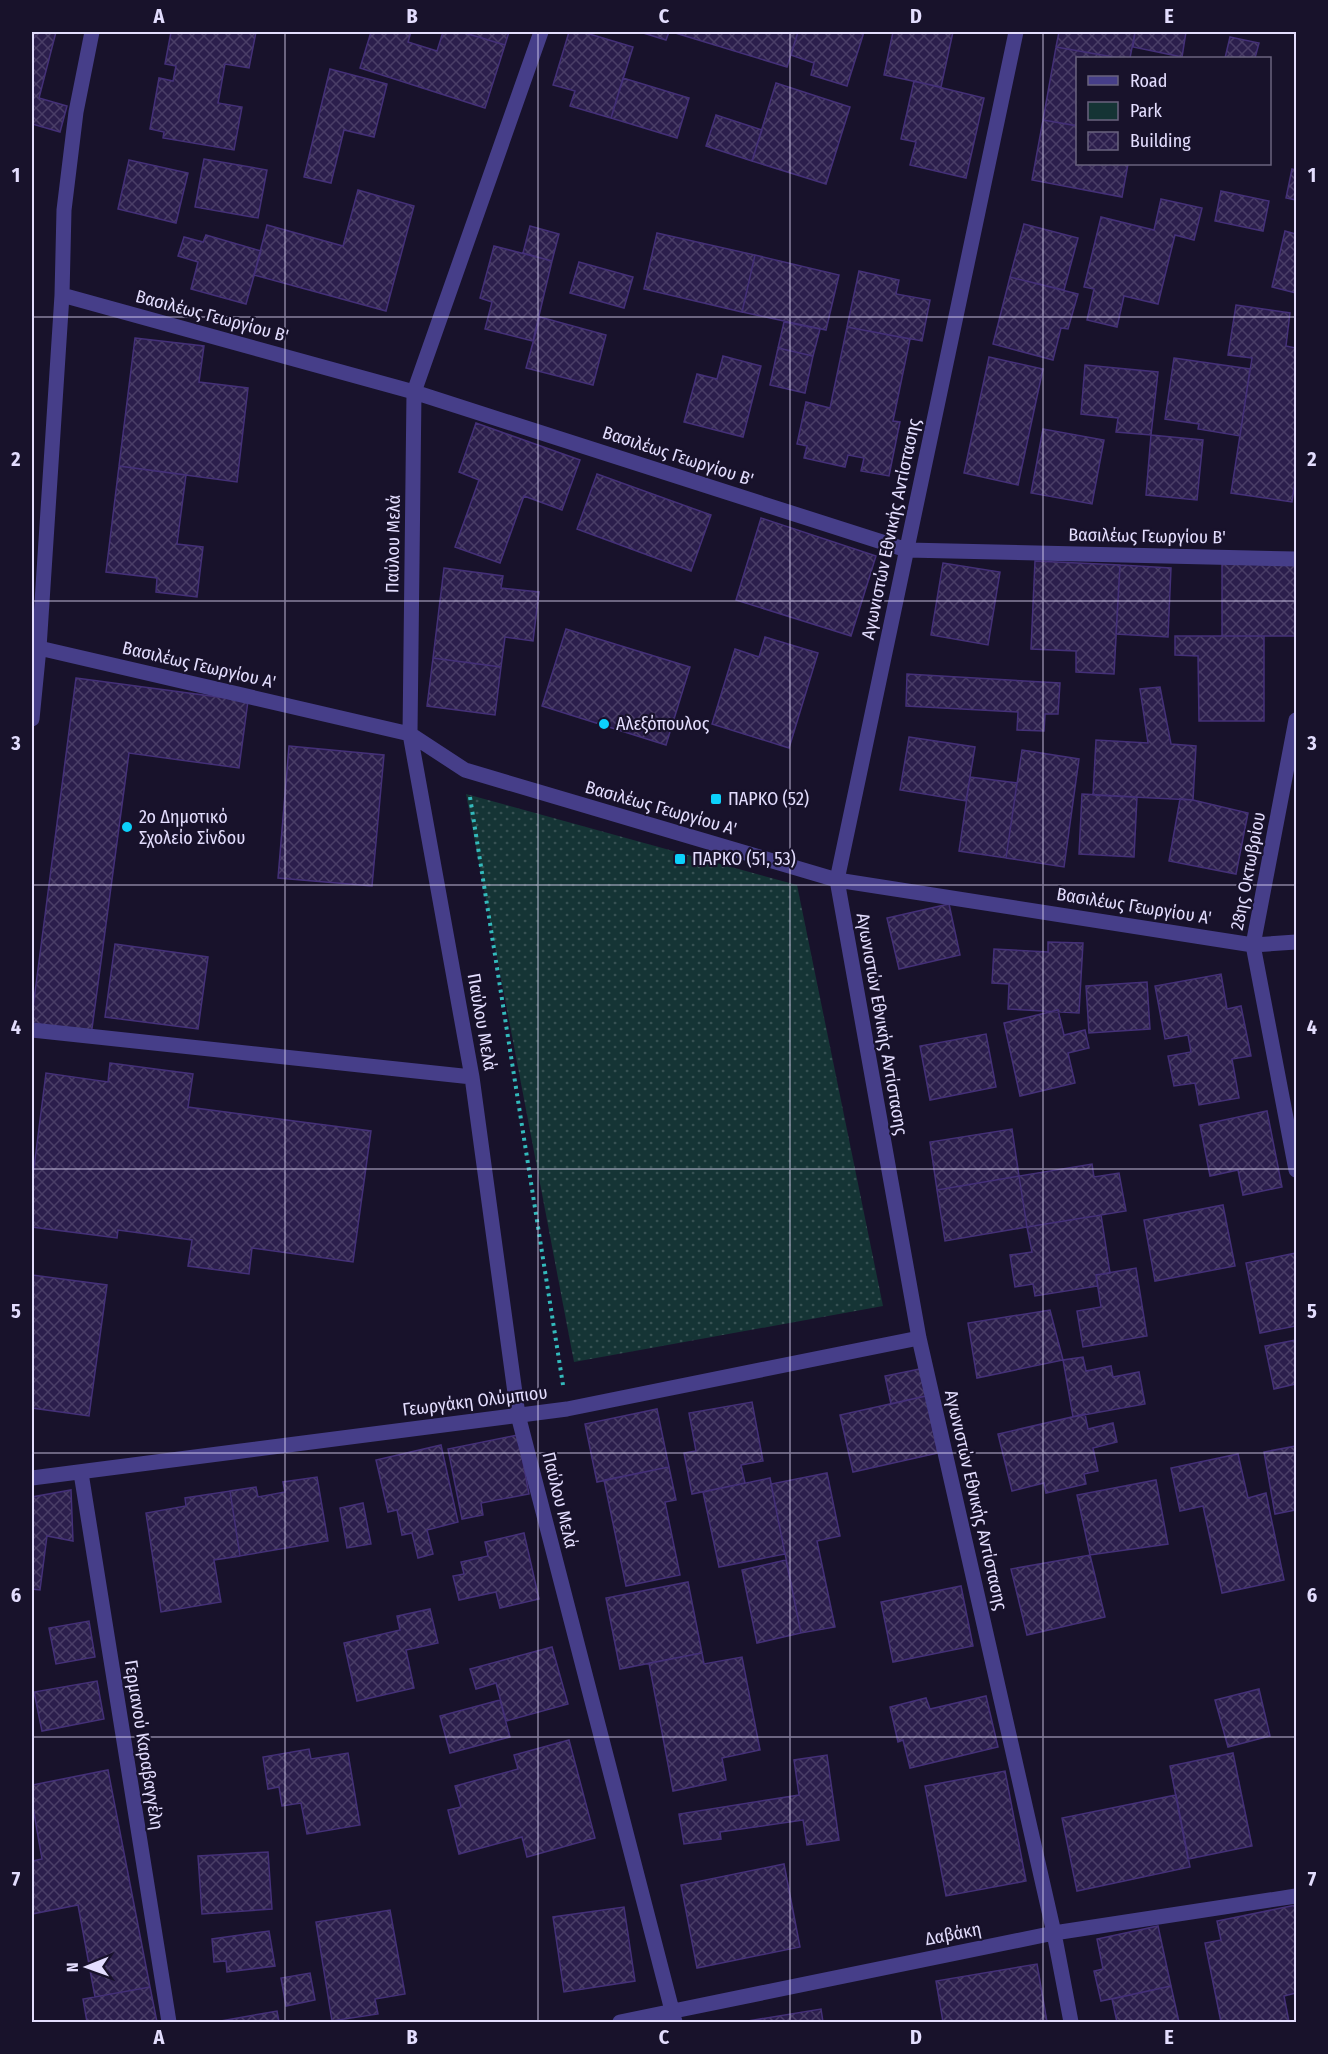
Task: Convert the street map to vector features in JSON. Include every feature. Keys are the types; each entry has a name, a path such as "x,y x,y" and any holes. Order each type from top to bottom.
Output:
{"street":[{"path":"32,719 35,647 62,295 64,210 76,112 92,32"},
{"name":"Παύλου Μελά","path":"541,32 414,392 410,734 472,1077 518,1414 673,2017"},
{"name":"Αγωνιστών Εθνικής Αντίστασης","path":"1016,32 837,879 919,1338 1071,2022"},
{"name":"Βασιλέως Γεωργίου Β'","path":"62,295 414,392 907,550 1296,559"},
{"name":"Βασιλέως Γεωργίου Α'","path":"35,647 410,734 465,770 837,879 1253,945 1296,942"},
{"name":"28ης Οκτωβρίου","path":"1296,720 1253,945 1296,1170"},
{"path":"32,1030 472,1077"},
{"name":"Γεωργάκη Ολύμπιου","path":"32,1478 567,1409 919,1338"},
{"name":"Γερμανού Καραβαγγέλη","path":"81,1473 169,2022"},
{"name":"Δαβάκη","path":"620,2022 673,2017 1053,1933 1296,1896"}],"path":[{"path":"465,770 567,1409"}],"green space":[{"path":"466,794 797,885 883,1306 574,1362"}],"building":[{"path":"32,32 56,32 39,98 67,106 60,132 32,124"},
{"path":"171,32 256,32 249,68 225,64 218,103 242,107 234,150 163,138 164,132 150,129 159,78 173,81 176,66 165,64"},
{"path":"371,32 411,32 408,42 437,51 443,32 462,32 505,45 485,108 360,68"},
{"path":"462,32 509,32 505,45"},
{"path":"569,32 583,32 633,47 611,118 570,106 575,91 553,85"},
{"path":"640,32 669,32 666,40"},
{"path":"672,32 798,32 787,67"},
{"path":"798,32 864,32 847,86 811,75 814,63 791,55"},
{"path":"893,32 953,32 941,87 884,75"},
{"path":"1059,32 1135,32 1130,57 1113,57 1056,47"},
{"path":"1135,32 1186,32 1182,57 1133,47"},
{"path":"1230,37 1259,43 1255,57 1225,57"},
{"path":"1056,47 1113,57 1076,57 1076,126 1043,120"},
{"path":"330,69 387,84 374,137 344,130 331,183 304,177"},
{"path":"623,78 689,98 677,138 611,118"},
{"path":"914,81 984,98 966,178 910,165 916,142 901,139"},
{"path":"776,83 850,107 826,184 752,161"},
{"path":"716,115 762,130 752,161 706,146"},
{"path":"1043,120 1076,126 1076,165 1128,165 1122,197 1032,180"},
{"path":"204,159 267,170 258,218 195,207"},
{"path":"129,160 188,173 176,223 118,209"},
{"path":"1292,169 1296,170 1296,200 1286,198"},
{"path":"358,190 414,206 386,311 254,275 267,225 343,246"},
{"path":"1221,191 1269,201 1263,231 1215,221"},
{"path":"1161,199 1202,208 1194,240 1175,235 1158,304 1124,296 1117,327 1087,320 1094,289 1084,287 1101,217 1154,230"},
{"path":"1024,224 1078,238 1064,290 1010,277"},
{"path":"530,226 559,234 552,261 523,253"},
{"path":"1285,231 1296,234 1296,293 1272,287"},
{"path":"657,233 755,255 742,312 644,289"},
{"path":"206,235 261,251 246,304 191,289 198,262 178,256 184,237 203,242"},
{"path":"494,246 552,261 533,341 485,329 492,302 480,298"},
{"path":"755,255 839,275 826,330 742,312"},
{"path":"579,262 633,277 624,308 570,293"},
{"path":"859,271 899,280 896,294 930,300 922,341 847,327"},
{"path":"1010,277 1078,294 1068,329 1061,328 1053,360 993,344"},
{"path":"1236,305 1290,313 1286,346 1296,348 1296,474 1292,502 1231,493 1252,358 1228,355"},
{"path":"540,317 606,335 593,385 526,368"},
{"path":"784,322 820,329 813,356 778,348"},
{"path":"847,327 910,339 893,421 900,422 889,476 861,471 864,458 848,455 845,467 804,458 807,446 797,444 806,402 830,408"},
{"path":"135,338 204,346 199,382 248,388 237,482 119,466"},
{"path":"778,348 813,356 805,393 770,385"},
{"path":"723,356 761,366 743,437 684,422 697,374 717,379"},
{"path":"989,357 1043,369 1018,485 964,473"},
{"path":"1174,358 1250,369 1240,436 1198,429 1199,424 1165,419"},
{"path":"1085,365 1158,372 1151,435 1116,432 1118,418 1081,414"},
{"path":"476,423 580,460 562,510 524,496 500,563 455,547 479,480 459,472"},
{"path":"1043,429 1104,440 1092,504 1031,493"},
{"path":"1151,435 1203,440 1197,500 1146,495"},
{"path":"119,466 186,475 177,544 203,547 197,597 156,592 157,578 106,572"},
{"path":"597,474 711,515 691,571 577,529"},
{"path":"761,518 876,556 851,636 736,600"},
{"path":"1035,561 1120,565 1114,674 1076,672 1076,651 1031,649"},
{"path":"1222,562 1295,562 1295,636 1222,636"},
{"path":"943,563 1000,572 988,645 931,635"},
{"path":"1120,565 1171,568 1168,637 1116,634"},
{"path":"444,568 503,576 501,588 539,592 533,641 505,637 501,667 433,658"},
{"path":"566,629 690,667 666,745 542,706"},
{"path":"1175,636 1264,636 1264,721 1199,721 1198,656 1175,655"},
{"path":"765,637 818,653 789,748 712,724 735,649 759,657"},
{"path":"433,658 501,667 495,715 427,706"},
{"path":"907,674 1060,683 1058,714 1045,714 1044,731 1017,730 1018,712 906,706"},
{"path":"76,678 248,701 239,768 129,753 91,1036 32,1028"},
{"path":"1160,687 1171,744 1196,746 1193,800 1093,795 1096,740 1148,743 1140,689"},
{"path":"909,737 975,747 966,801 900,790"},
{"path":"289,746 384,755 372,886 278,878"},
{"path":"1022,750 1079,759 1064,867 1006,858"},
{"path":"970,777 1017,783 1006,858 959,851"},
{"path":"1082,794 1137,797 1134,857 1079,854"},
{"path":"1180,799 1248,813 1236,874 1169,861"},
{"path":"949,904 960,955 899,969 887,918"},
{"path":"1048,942 1083,943 1079,1013 1008,1009 1009,984 992,983 994,949 1048,952"},
{"path":"115,944 208,957 198,1029 105,1017"},
{"path":"1221,974 1227,1009 1241,1006 1251,1056 1232,1059 1239,1098 1199,1105 1195,1083 1174,1086 1168,1056 1191,1052 1188,1035 1165,1039 1155,986"},
{"path":"1147,982 1150,1029 1089,1033 1086,986"},
{"path":"1058,1010 1064,1035 1085,1030 1089,1048 1068,1053 1075,1083 1020,1096 1004,1023"},
{"path":"986,1034 996,1087 930,1100 920,1046"},
{"path":"110,1063 193,1074 188,1107 371,1131 353,1262 252,1248 249,1274 188,1266 192,1240 118,1230 117,1238 32,1227 32,1183 46,1073 108,1082"},
{"path":"1267,1111 1282,1187 1243,1195 1238,1170 1210,1176 1200,1125"},
{"path":"1012,1129 1019,1176 937,1190 930,1142"},
{"path":"1092,1164 1094,1177 1119,1173 1126,1211 1027,1227 1019,1176"},
{"path":"1019,1176 1027,1227 945,1241 937,1190"},
{"path":"1223,1205 1235,1266 1155,1281 1144,1220"},
{"path":"1101,1215 1110,1273 1096,1275 1098,1286 1035,1296 1033,1284 1015,1287 1010,1255 1032,1252 1027,1227"},
{"path":"1296,1253 1296,1326 1260,1333 1246,1263"},
{"path":"1136,1268 1147,1336 1083,1347 1077,1311 1101,1307 1096,1275"},
{"path":"32,1275 107,1285 89,1416 32,1408"},
{"path":"1050,1310 1063,1360 977,1378 968,1323"},
{"path":"1296,1340 1296,1384 1274,1389 1265,1346"},
{"path":"1083,1357 1086,1371 1111,1366 1113,1377 1139,1372 1145,1404 1073,1417 1063,1360"},
{"path":"920,1369 926,1396 891,1404 885,1376"},
{"path":"926,1396 938,1453 853,1472 840,1415"},
{"path":"752,1402 763,1461 741,1465 745,1483 692,1494 684,1453 696,1451 689,1413"},
{"path":"657,1409 669,1467 597,1482 585,1424"},
{"path":"1085,1414 1088,1429 1113,1423 1117,1442 1093,1448 1098,1471 1084,1474 1086,1484 1046,1493 1044,1483 1012,1491 998,1434"},
{"path":"518,1435 529,1494 481,1503 483,1515 462,1519 448,1449"},
{"path":"441,1445 458,1522 427,1530 433,1554 418,1558 412,1533 402,1535 397,1510 388,1512 376,1460"},
{"path":"1296,1446 1296,1510 1275,1514 1264,1452"},
{"path":"1238,1454 1248,1498 1266,1493 1284,1580 1222,1593 1203,1506 1180,1511 1171,1468"},
{"path":"669,1467 676,1500 665,1502 680,1575 626,1586 604,1480"},
{"path":"827,1473 840,1536 817,1541 835,1627 801,1633 771,1484"},
{"path":"317,1477 328,1541 240,1556 230,1491 256,1487 258,1497 285,1492 283,1482"},
{"path":"770,1478 785,1554 719,1567 703,1492"},
{"path":"1156,1480 1168,1544 1090,1555 1077,1495"},
{"path":"71,1490 73,1541 47,1536 40,1590 32,1589 32,1497"},
{"path":"230,1491 240,1556 214,1560 221,1602 161,1612 146,1513 186,1506 185,1498"},
{"path":"363,1503 371,1544 347,1548 340,1508"},
{"path":"524,1533 539,1599 500,1608 496,1592 459,1600 453,1576 464,1574 461,1562 488,1556 485,1542"},
{"path":"1090,1555 1105,1617 1027,1635 1011,1569"},
{"path":"786,1560 801,1633 757,1643 742,1570"},
{"path":"688,1582 702,1653 620,1669 606,1598"},
{"path":"961,1586 973,1646 893,1662 881,1602"},
{"path":"430,1609 438,1643 406,1650 414,1688 357,1701 344,1643 400,1630 397,1616"},
{"path":"89,1621 95,1657 56,1664 49,1628"},
{"path":"552,1647 568,1704 506,1721 496,1683 476,1689 470,1669"},
{"path":"702,1653 704,1664 742,1657 760,1750 722,1758 726,1780 673,1791 649,1663"},
{"path":"97,1681 104,1719 42,1731 34,1692"},
{"path":"1259,1689 1270,1736 1228,1747 1215,1700"},
{"path":"986,1696 998,1747 910,1768 903,1740 898,1742 890,1707 926,1698 930,1709"},
{"path":"500,1700 510,1737 450,1753 440,1716"},
{"path":"569,1740 595,1838 527,1857 522,1837 459,1854 448,1810 461,1807 455,1786 518,1769 514,1755"},
{"path":"309,1749 311,1759 348,1753 360,1825 307,1834 301,1803 282,1806 279,1787 268,1789 263,1757"},
{"path":"1233,1753 1252,1846 1188,1859 1170,1766"},
{"path":"827,1755 839,1840 807,1845 803,1820 720,1832 721,1839 684,1844 679,1814 799,1795 794,1760"},
{"path":"108,1770 150,1987 95,1997 78,1905 32,1914 32,1861 42,1859 32,1802 32,1785"},
{"path":"1005,1771 1026,1881 946,1896 925,1786"},
{"path":"1176,1795 1190,1867 1077,1891 1062,1818"},
{"path":"268,1852 272,1909 202,1914 198,1856"},
{"path":"784,1864 800,1947 697,1968 681,1885"},
{"path":"1296,1905 1296,1993 1284,1996 1289,2022 1221,2022 1205,1943 1221,1940 1217,1921"},
{"path":"624,1907 635,1981 564,1992 553,1917"},
{"path":"390,1910 405,1994 375,1999 378,2014 332,2021 316,1922"},
{"path":"1158,1926 1171,1986 1101,2001 1094,1971 1103,1969 1097,1939"},
{"path":"269,1931 275,1966 227,1972 226,1961 214,1962 212,1939"},
{"path":"1037,1964 1047,2022 943,2022 936,1981"},
{"path":"310,1973 315,2000 286,2006 281,1978"},
{"path":"1171,1986 1179,2022 1117,2022 1112,1999"},
{"path":"150,1987 157,2022 87,2022 83,1999"},
{"path":"821,2009 823,2022 742,2022"},
{"path":"277,2011 279,2022 215,2022"}],"place":[{"name":"Αλεξόπουλος","path":"604,724"},
{"name":"ΠΑΡΚΟ (52)","path":"716,799"},
{"name":"2o Δημοτικό Σχολείο Σίνδου","path":"127,827"},
{"name":"ΠΑΡΚΟ (51, 53)","path":"680,859"}]}
